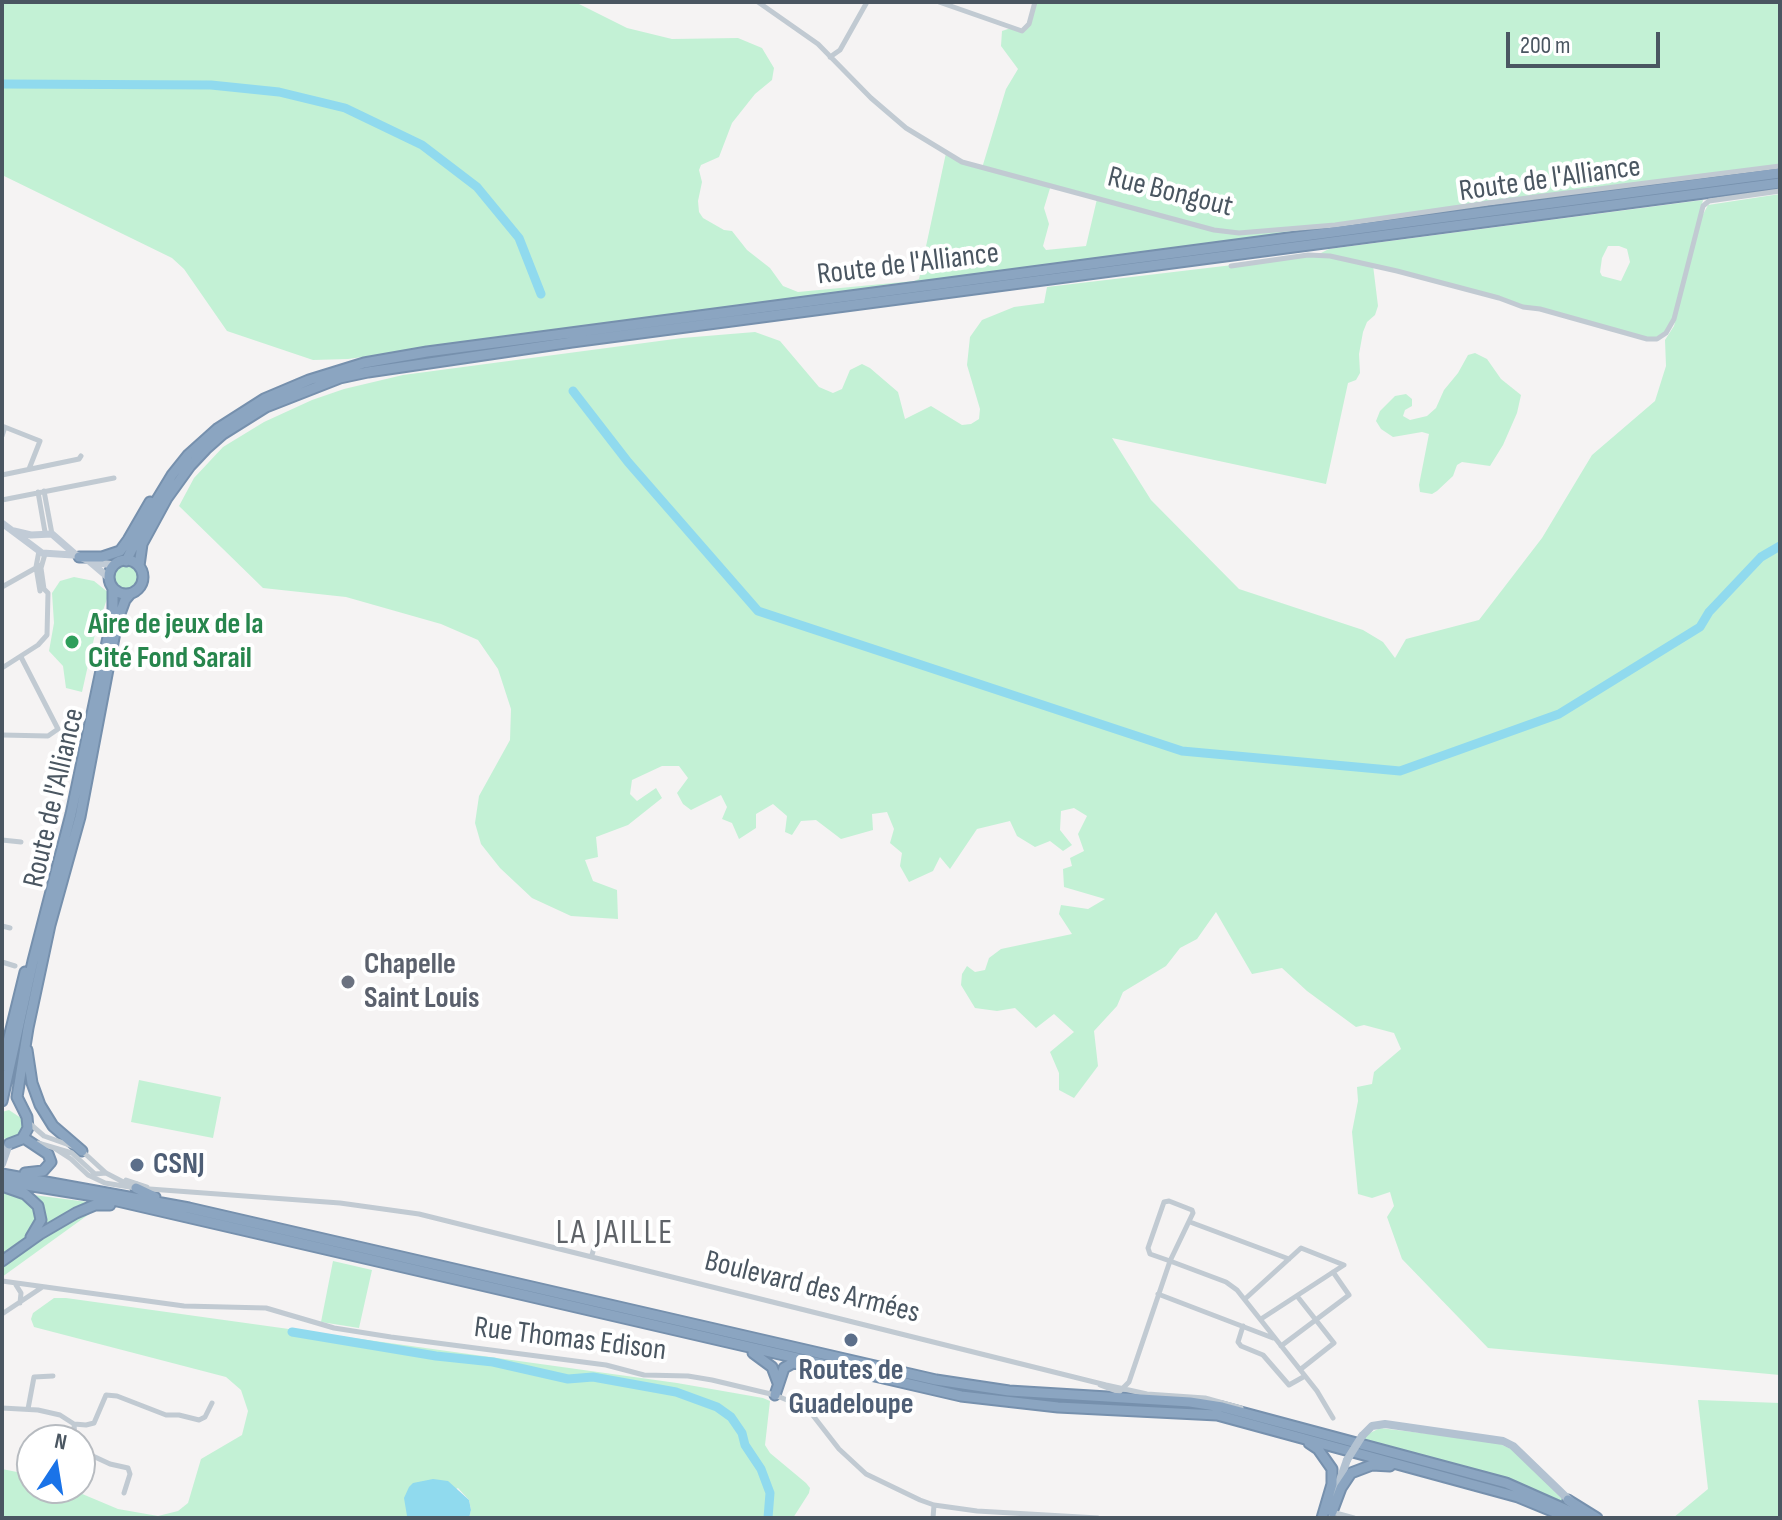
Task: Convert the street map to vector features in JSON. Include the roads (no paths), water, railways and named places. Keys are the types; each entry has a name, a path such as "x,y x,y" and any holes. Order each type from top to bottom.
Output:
{"highway":[{"name":"Route de l'Alliance","path":"126,561 165,485 203,441 264,399 309,380 364,363 1780,173"},
{"name":"Route de l'Alliance","path":"139,566 142,544 167,498 190,466 223,434 289,396 340,378 572,342 1780,183"},
{"path":"81,558 106,557 120,551 148,505 165,485"},
{"path":"126,561 139,566 142,584 130,594 113,588 109,578 114,565 126,561"},
{"name":"Route de l'Alliance","path":"2,1104 71,814 115,602 113,588"},
{"name":"Route de l'Alliance","path":"21,1109 17,1092 25,1043 50,925 80,817 117,622 130,594"},
{"path":"2,1066 41,916 57,870"},
{"path":"25,1043 32,1083 40,1105 53,1126 82,1151"},
{"path":"2,1104 21,1109 28,1122 25,1139"},
{"path":"9,1144 25,1139"},
{"path":"3,1173 43,1171 50,1165 48,1154 25,1139"},
{"path":"3,1173 535,1288 682,1327"},
{"path":"2,1248 11,1249 25,1242 36,1231 41,1220 41,1212 32,1199 3,1173"},
{"path":"136,1188 187,1212"},
{"path":"2,1261 40,1234 95,1205 187,1212 499,1289 936,1380 984,1388 1206,1403 1506,1483 1585,1518"},
{"path":"535,1288 580,1291"},
{"path":"499,1289 524,1300 564,1310 573,1316"},
{"path":"613,1299 700,1337 760,1356 772,1367 776,1389"},
{"path":"618,1325 682,1327"},
{"path":"700,1337 878,1379"},
{"path":"776,1389 784,1368 793,1363 1007,1403 1217,1415 1518,1497 1569,1518"},
{"path":"1303,1438 1318,1449 1332,1469 1328,1517"},
{"path":"1328,1517 1351,1473 1372,1465 1387,1465 1458,1480"},
{"path":"1568,1500 1594,1518"}],"main road":[{"path":"2,523 42,551 114,565"},
{"path":"14,531 48,535 109,578"},
{"path":"42,551 56,547 48,535"},
{"path":"42,551 48,535"},
{"path":"3,1173 9,1144"},
{"path":"1328,1517 1347,1460 1372,1426 1385,1424 1492,1438 1513,1446 1568,1500"}],"street":[{"name":"Rue Bongout","path":"758,2 809,37 906,128 962,162 1135,211 1223,232 1335,225 1780,166"},
{"path":"830,57 840,50 867,2"},
{"path":"939,2 1021,31 1025,31 1029,24 1035,2"},
{"path":"1231,266 1308,255 1330,256 1413,275 1647,339 1657,339 1666,333 1674,319 1703,206 1709,201 1780,191"},
{"path":"2,436 4,426 40,441 29,469"},
{"path":"2,475 81,456"},
{"path":"2,500 114,478"},
{"path":"41,492 48,535"},
{"path":"2,668 38,645 47,635 47,605 39,566 42,551"},
{"path":"2,587 39,566"},
{"path":"2,735 48,736 58,729 21,657"},
{"path":"2,840 21,842"},
{"path":"2,926 10,928"},
{"path":"2,962 15,966"},
{"path":"28,1122 44,1136 82,1151 109,1174 136,1188"},
{"path":"25,1139 68,1150 95,1174 109,1174"},
{"path":"54,1148 94,1179 136,1188"},
{"path":"82,1162 93,1162"},
{"name":"Boulevard des Armées","path":"109,1174 151,1188"},
{"name":"Boulevard des Armées","path":"136,1188 388,1208 592,1255 1147,1394 1205,1398 1268,1418"},
{"path":"1126,1388 1170,1261 1193,1213 1169,1201 1164,1202 1148,1250 1170,1261 1226,1282 1245,1299 1301,1369 1333,1418"},
{"path":"1190,1222 1289,1259"},
{"path":"592,1255 598,1233"},
{"path":"1245,1299 1301,1248 1344,1265 1261,1319"},
{"path":"1281,1346 1349,1295 1333,1272"},
{"name":"Rue Thomas Edison","path":"2,1281 192,1307 266,1308 349,1330 606,1365 644,1375 688,1376 776,1389 811,1413 839,1449 866,1474 934,1505 977,1511 1098,1518"},
{"path":"11,1283 20,1291 20,1303"},
{"path":"2,1314 41,1288"},
{"path":"1158,1294 1276,1339"},
{"path":"1297,1296 1334,1343 1301,1369"},
{"path":"1243,1326 1238,1342 1241,1346 1263,1355 1289,1385 1305,1376"},
{"path":"28,1409 34,1377 53,1376"},
{"path":"2,1408 60,1415 74,1424 94,1423 106,1395 111,1394 166,1415 199,1420 205,1417 212,1403"},
{"path":"96,1457 128,1468 130,1474 124,1493"},
{"path":"933,1518 934,1505"},
{"path":"1328,1517 1354,1518"}],"water":[{"path":"433,1479 448,1481 469,1500 469,1518 407,1516 404,1498 409,1487 413,1483"}],"waterway":[{"path":"2,84 211,85 279,92 345,108 422,145 477,187 519,238 541,294"},
{"path":"573,391 628,462 758,611 1182,751 1400,771 1559,714 1700,627 1709,612 1761,557 1780,546"},
{"path":"292,1332 436,1356 493,1362 568,1379 593,1377 676,1392 717,1407 731,1417 761,1469 770,1493 768,1518"}],"place":[{"name":"Aire de jeux de la Cité Fond Sarail","path":"72,642"},
{"name":"Chapelle Saint Louis","path":"348,982"},
{"name":"CSNJ","path":"137,1165"},
{"name":"Routes de Guadeloupe","path":"851,1340"}],"district":[{"name":"LA JAILLE","path":"615,1234"}]}
